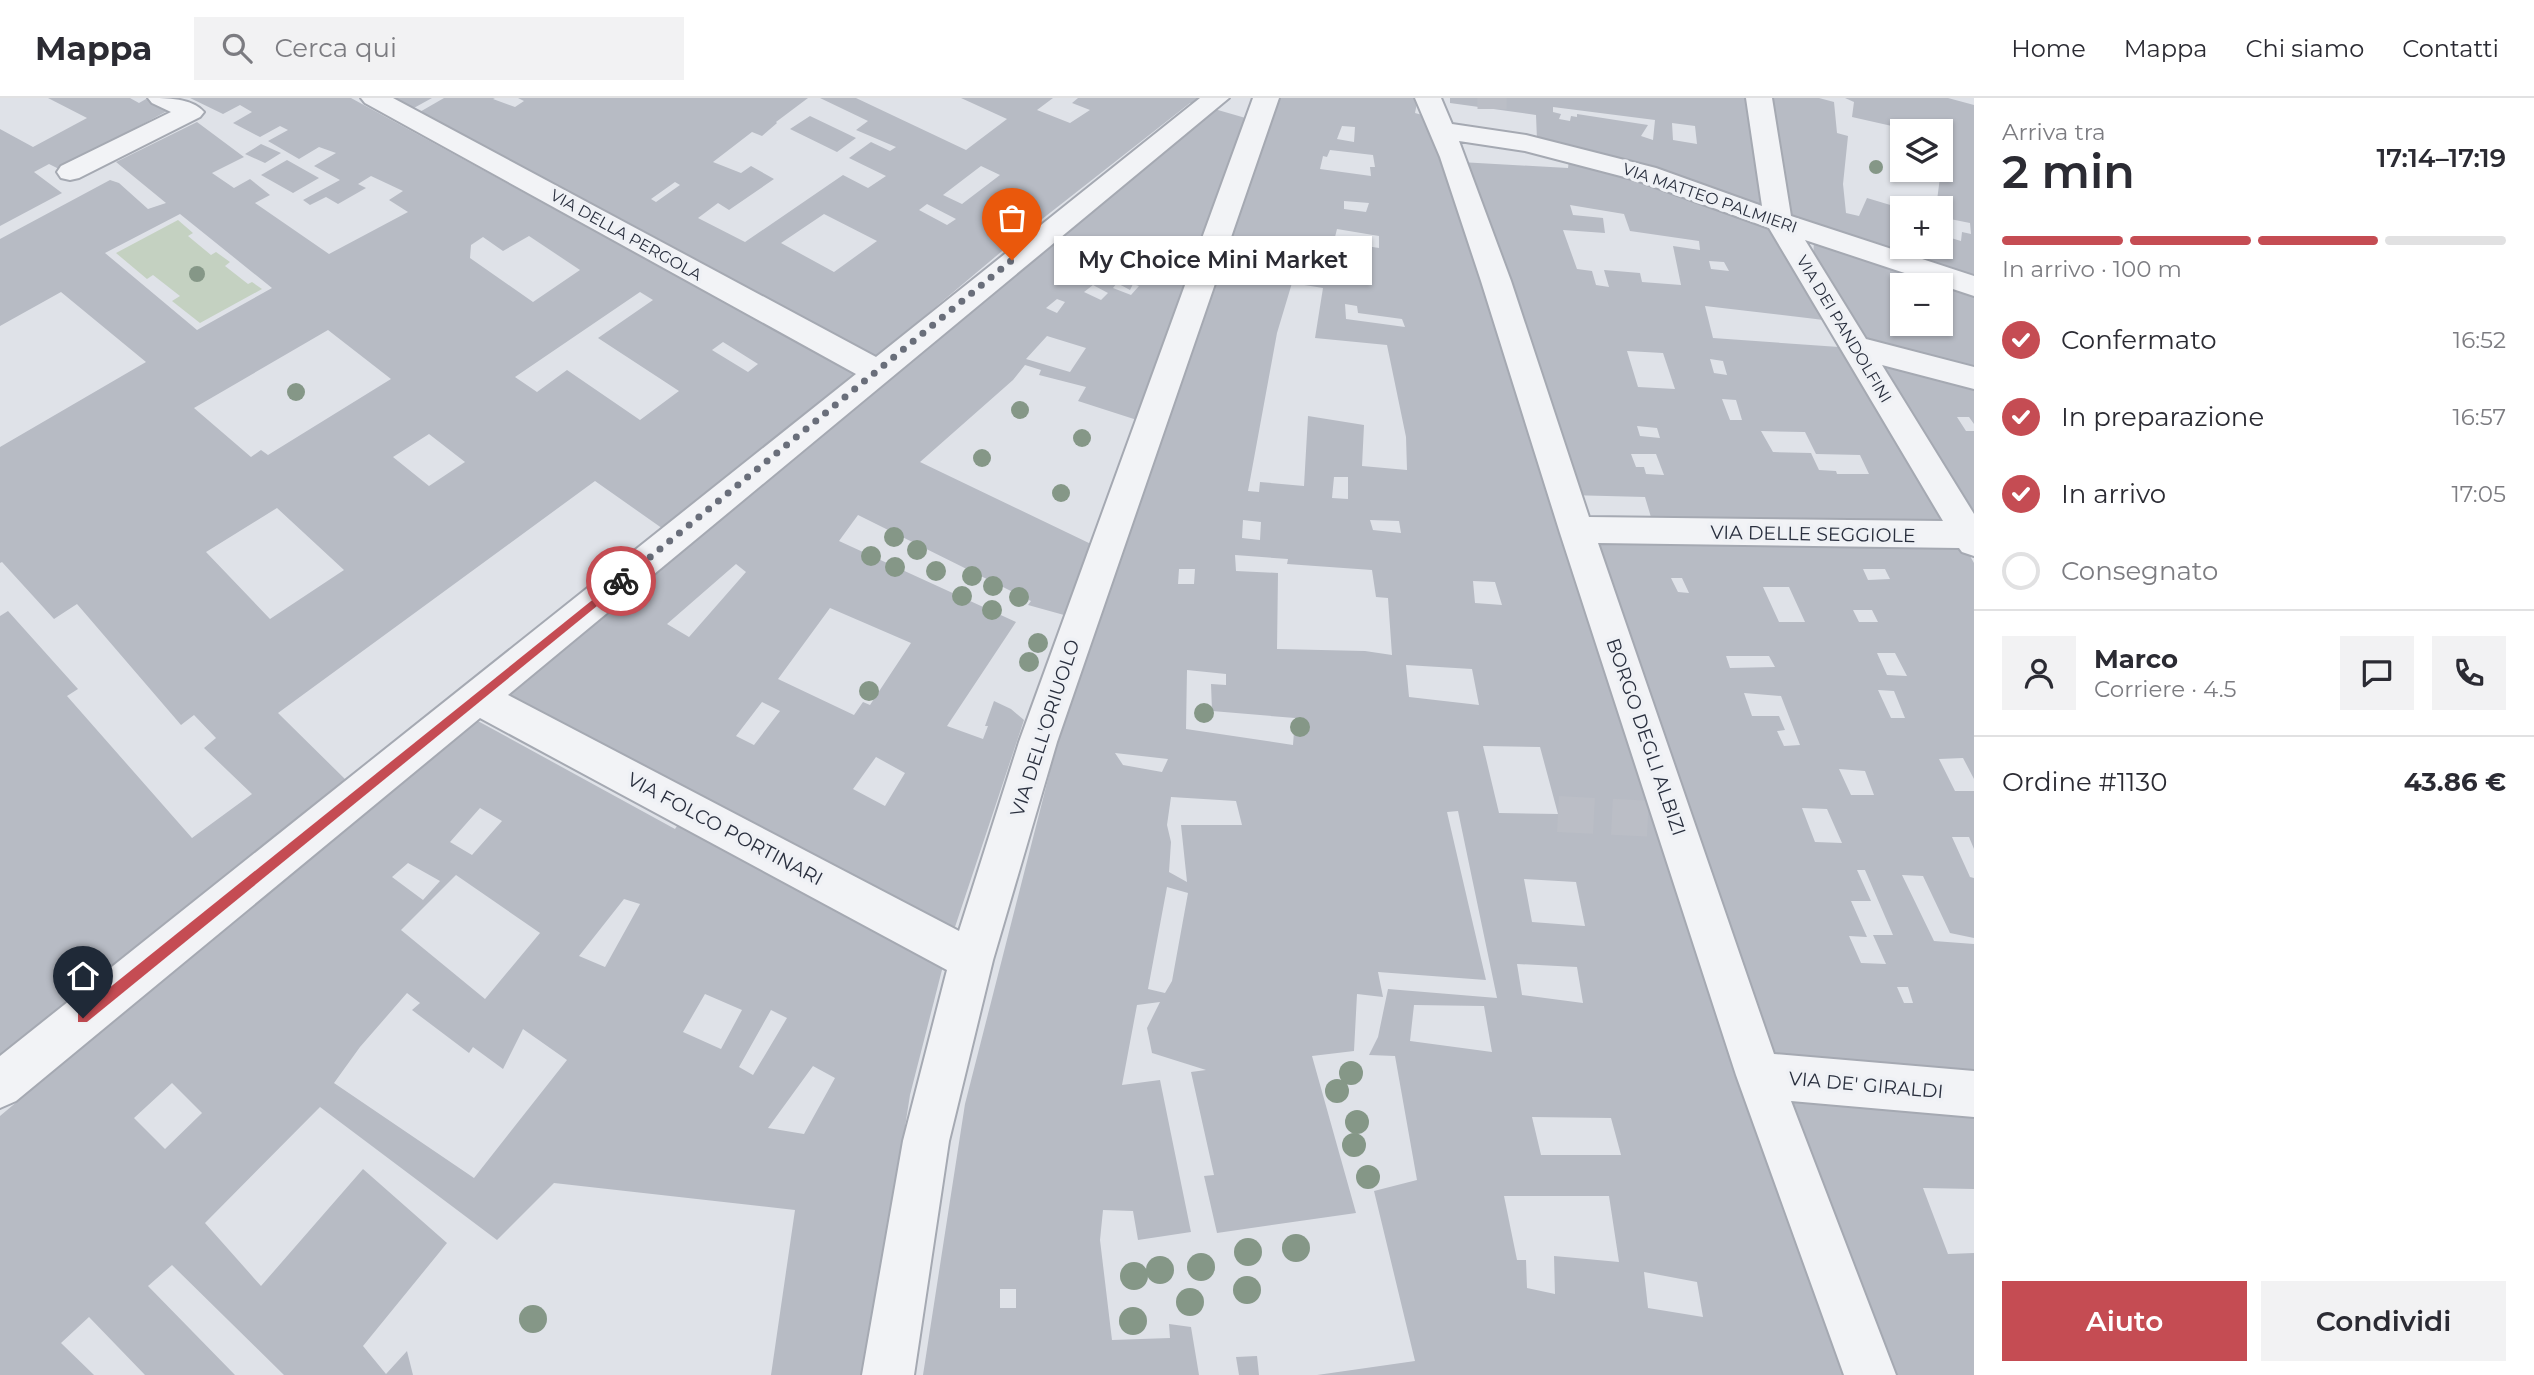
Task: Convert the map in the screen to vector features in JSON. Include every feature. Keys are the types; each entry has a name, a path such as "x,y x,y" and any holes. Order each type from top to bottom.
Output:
{"street":[{"path":"70,172 191,112 160,98"},
{"name":"VIA DELLA PERGOLA","path":"373,98 417,110 878,372"},
{"path":"0,1085 878,372 1028,247 1216,98"},
{"name":"VIA DELL'ORIUOLO","path":"888,1375 926,1141 971,960 1038,742 1266,98"},
{"name":"VIA DEI PANDOLFINI","path":"1759,98 1780,222 1972,538"},
{"name":"VIA MATTEO PALMIERI","path":"1434,114 1492,125 1526,143 1646,174 1780,222 1974,286"},
{"name":"BORGO DEGLI ALBIZI","path":"1434,114 1496,281 1759,1076 1870,1375"},
{"path":"1855,347 1974,378"},
{"name":"VIA DELLE SEGGIOLE","path":"1577,530 1972,538"},
{"name":"VIA FOLCO PORTINARI","path":"478,698 971,960"},
{"name":"VIA DE' GIRALDI","path":"1759,1076 1974,1094"}],"green space":[{"path":"178,220 193,233 188,236 211,255 216,252 230,262 225,266 248,284 252,282 262,289 200,323 172,301 180,296 153,275 147,279 116,253"}],"building":[{"path":"48,98 130,98 139,103 146,99 169,110 59,169 49,164 34,172 62,193 0,226 0,129 33,147 87,118"},
{"path":"190,98 351,98 857,374 666,531 595,481 278,713 348,782 0,1065 0,616 8,611 78,689 67,696 192,838 252,794 204,748 216,738 194,715 181,725 77,604 54,619 2,562 0,563 0,447 146,362 61,292 0,326 0,239 110,180 119,183 148,209 166,203 116,162 197,122 244,157 212,173 234,188 250,179 270,195 255,203 329,254 408,212 389,200 403,191 371,176 358,184 366,188 338,204 326,197 310,205 303,200 340,180 314,166 336,153 319,147 299,159 268,141 288,130 280,126 260,137 233,123 252,112 240,105 223,114","holes":["180,214 272,288 197,330 105,253","529,236 580,270 533,302 470,258 471,245 483,237 503,251","640,292 653,300 598,338 679,391 640,420 567,370 537,392 515,377","328,330 391,379 268,455 261,450 251,457 194,408","723,342 758,364 748,372 712,350","429,434 465,462 429,486 393,457","277,508 344,570 270,619 206,552"]},
{"path":"391,98 432,98 412,109"},
{"path":"444,98 495,98 493,99 515,107 524,101 518,98 808,98 762,136 752,132 713,162 741,173 751,166 774,179 729,210 718,203 698,218 745,242 843,175 868,188 886,176 849,158 871,142 890,151 896,147 856,130 868,121 820,98 856,98 966,150 1007,119 961,98 1053,98 1037,110 1070,123 1090,110 1072,103 1078,98 1203,98 1196,103 1190,103 1014,241 875,358 631,224 418,113","holes":["981,166 1000,175 962,204 943,195","675,182 680,185 656,202 651,199","927,204 956,219 947,225 919,210","824,214 877,241 834,272 781,243"]},
{"path":"1278,98 1418,98 1415,113 1426,116 1458,202 1857,1375 1317,1375 1415,1361 1374,1191 1417,1180 1395,1056 1369,1055 1378,1037 1388,989 1497,998 1458,811 1447,812 1486,980 1378,972 1383,997 1357,994 1354,1051 1312,1056 1356,1213 1217,1233 1204,1176 1214,1175 1191,1072 1206,1070 1152,1053 1147,1028 1160,1002 1137,1005 1122,1085 1160,1080 1191,1232 1138,1240 1133,1211 1103,1210 1100,1240 1112,1340 1170,1338 1169,1324 1191,1327 1199,1375 923,1375 965,1104 1058,740","holes":["1342,126 1355,127 1354,142 1337,139","1330,150 1373,155 1375,167 1370,167 1371,176 1320,169 1323,156 1327,157","1344,201 1369,203 1366,212 1344,209","1337,229 1379,236 1379,248 1334,241","1301,239 1324,243 1327,249 1325,259 1300,254 1294,275 1288,274","1336,272 1357,275 1355,284 1335,280","1292,283 1323,288 1315,338 1387,345 1406,437 1407,470 1362,466 1364,425 1308,416 1304,486 1260,482 1259,492 1248,491 1277,333","1345,304 1357,306 1358,313 1402,319 1405,327 1346,319","1334,477 1348,477 1348,499 1332,498","1243,520 1261,522 1260,540 1242,538","1370,520 1399,521 1401,533 1373,530","1235,555 1288,559 1287,564 1372,570 1376,597 1388,598 1392,655 1365,651 1277,649 1278,573 1236,571","1179,569 1195,569 1194,584 1178,584","1473,581 1495,582 1502,605 1475,603","1406,665 1472,669 1479,705 1409,697","1187,670 1226,674 1226,685 1211,684 1212,711 1295,718 1293,745 1186,729","1483,746 1540,747 1558,814 1499,813","1115,753 1168,759 1162,772 1123,765","1171,797 1236,801 1242,825 1181,825 1187,882 1169,872 1171,842 1167,825","1524,879 1576,882 1585,926 1532,922","1167,887 1188,893 1172,981 1165,993 1148,989","1517,964 1577,967 1583,1003 1522,995","1414,1005 1484,1006 1492,1052 1410,1041","1532,1117 1611,1118 1621,1155 1541,1155","1504,1196 1609,1196 1619,1262 1554,1256 1555,1294 1527,1288 1526,1260 1517,1260","1644,1272 1697,1282 1703,1317 1648,1308","1000,1289 1016,1289 1016,1308 1000,1308"]},
{"path":"1450,98 1748,98 1767,213 1537,140 1536,115 1450,103","holes":["1553,107 1655,120 1653,140 1641,136 1648,125 1577,114 1577,117 1571,116 1570,121 1559,119 1561,114 1553,112","1672,123 1695,126 1697,144 1673,140"]},
{"path":"1768,98 1819,98 1834,102 1837,133 1848,136 1843,184 1846,213 1859,216 1867,198 1890,205 1890,254 1784,220"},
{"path":"1845,98 1948,98 1974,105 1974,281 1905,259 1953,259 1953,239 1961,241 1962,232 1971,234 1970,223 1953,220 1953,196 1938,196 1939,182 1953,182 1953,119 1890,119 1890,126 1852,117 1854,102"},
{"path":"1211,108 1249,119 1137,420 1078,401 1086,387 1039,375 1041,370 1025,365 1013,380 920,462 1091,544 1064,615 1028,605 1031,601 858,515 839,541 1016,622 947,726 983,739 994,701 1011,709 1024,720 954,930 507,694","holes":["1117,283 1130,290 1133,284 1139,286 1131,295 1113,288","1093,285 1108,293 1101,300 1084,292","1057,299 1065,302 1057,313 1046,308","1047,336 1086,348 1070,372 1026,359","736,564 746,572 689,637 667,624","830,608 911,643 870,705 863,702 854,715 778,679","762,702 780,711 754,745 736,736","876,757 905,773 885,806 853,789"]},
{"path":"810,116 856,138 837,152 790,129"},
{"path":"261,144 281,153 265,163 245,154"},
{"path":"287,160 319,178 293,193 261,175"},
{"path":"1569,160 1618,171 1768,226 1824,320 1705,306 1713,338 1839,347 1949,528 1653,524 1645,497 1568,495 1460,162 1568,168","holes":["1570,205 1624,214 1630,231 1699,241 1700,250 1673,246 1681,285 1642,282 1640,273 1604,270 1609,287 1596,285 1592,271 1577,269 1563,230 1605,233 1603,218 1573,215","1709,261 1724,262 1729,271 1711,269","1627,351 1663,353 1675,389 1638,387","1710,359 1723,361 1727,375 1714,373","1722,399 1736,400 1742,420 1730,420","1637,426 1657,428 1660,438 1640,436","1761,431 1805,432 1816,454 1860,455 1869,474 1837,474 1836,471 1819,470 1811,453 1773,452","1631,454 1656,454 1664,475 1646,474 1644,467 1636,467"]},
{"path":"1814,239 1919,273 1890,273 1890,336 1953,336 1953,284 1974,291 1974,373 1862,345 1813,263"},
{"path":"1874,355 1974,382 1974,424 1969,417 1957,417 1966,431 1974,431 1974,522"},
{"path":"1584,537 1960,538 1974,563 1974,779 1963,758 1939,759 1955,791 1974,791 1974,849 1969,837 1952,837 1970,877 1974,878 1974,938 1950,933 1923,876 1902,875 1934,941 1974,944 1974,1076 1765,1062","holes":["1863,569 1885,569 1890,579 1868,580","1671,578 1682,578 1689,593 1678,592","1763,587 1789,587 1805,622 1779,622","1853,610 1872,610 1878,622 1859,622","1877,653 1895,653 1907,676 1887,675","1726,656 1769,656 1775,667 1730,668","1878,690 1894,691 1905,718 1891,718","1744,693 1781,696 1800,745 1784,746 1777,731 1785,730 1779,716 1752,716","1839,769 1865,771 1874,795 1851,795","1802,808 1827,809 1842,843 1815,842","1857,870 1865,870 1893,935 1873,935 1886,964 1861,963 1849,936 1867,937 1851,901 1871,901","1897,987 1908,987 1913,1003 1904,1003"]},
{"path":"476,720 675,829 679,823 841,914 943,966 910,1095 866,1375 771,1375 795,1210 554,1183 497,1240 320,1107 205,1223 261,1286 363,1169 447,1243 363,1346 386,1374 407,1351 413,1375 284,1375 172,1265 148,1286 235,1375 145,1375 89,1317 61,1343 94,1375 0,1375 0,1116 167,976 230,919","holes":["480,808 502,821 472,855 450,842","408,863 440,881 423,900 392,877","456,875 540,933 485,999 401,930","624,899 640,904 605,967 579,956","407,993 420,1003 412,1010 469,1053 473,1047 503,1069 523,1029 567,1060 474,1178 334,1083 360,1047","705,994 742,1010 721,1049 683,1032","771,1010 787,1018 753,1075 739,1067","813,1066 835,1078 804,1134 768,1128","172,1083 202,1113 165,1149 134,1118"]},
{"path":"1778,1098 1974,1110 1974,1189 1923,1188 1948,1254 1974,1253 1974,1375 1881,1375"},
{"path":"1257,1356 1259,1375 1239,1375 1236,1357"}],"tunnel":[{"path":"1492,98 1492,109"},
{"path":"1558,814 1674,820"}],"way so far":[{"path":"621,581 857,390 1012,260"}],"place":[{"name":"My Choice Mini Market","path":"1012,260"}],"route":[{"path":"83,1018 621,581"}]}
